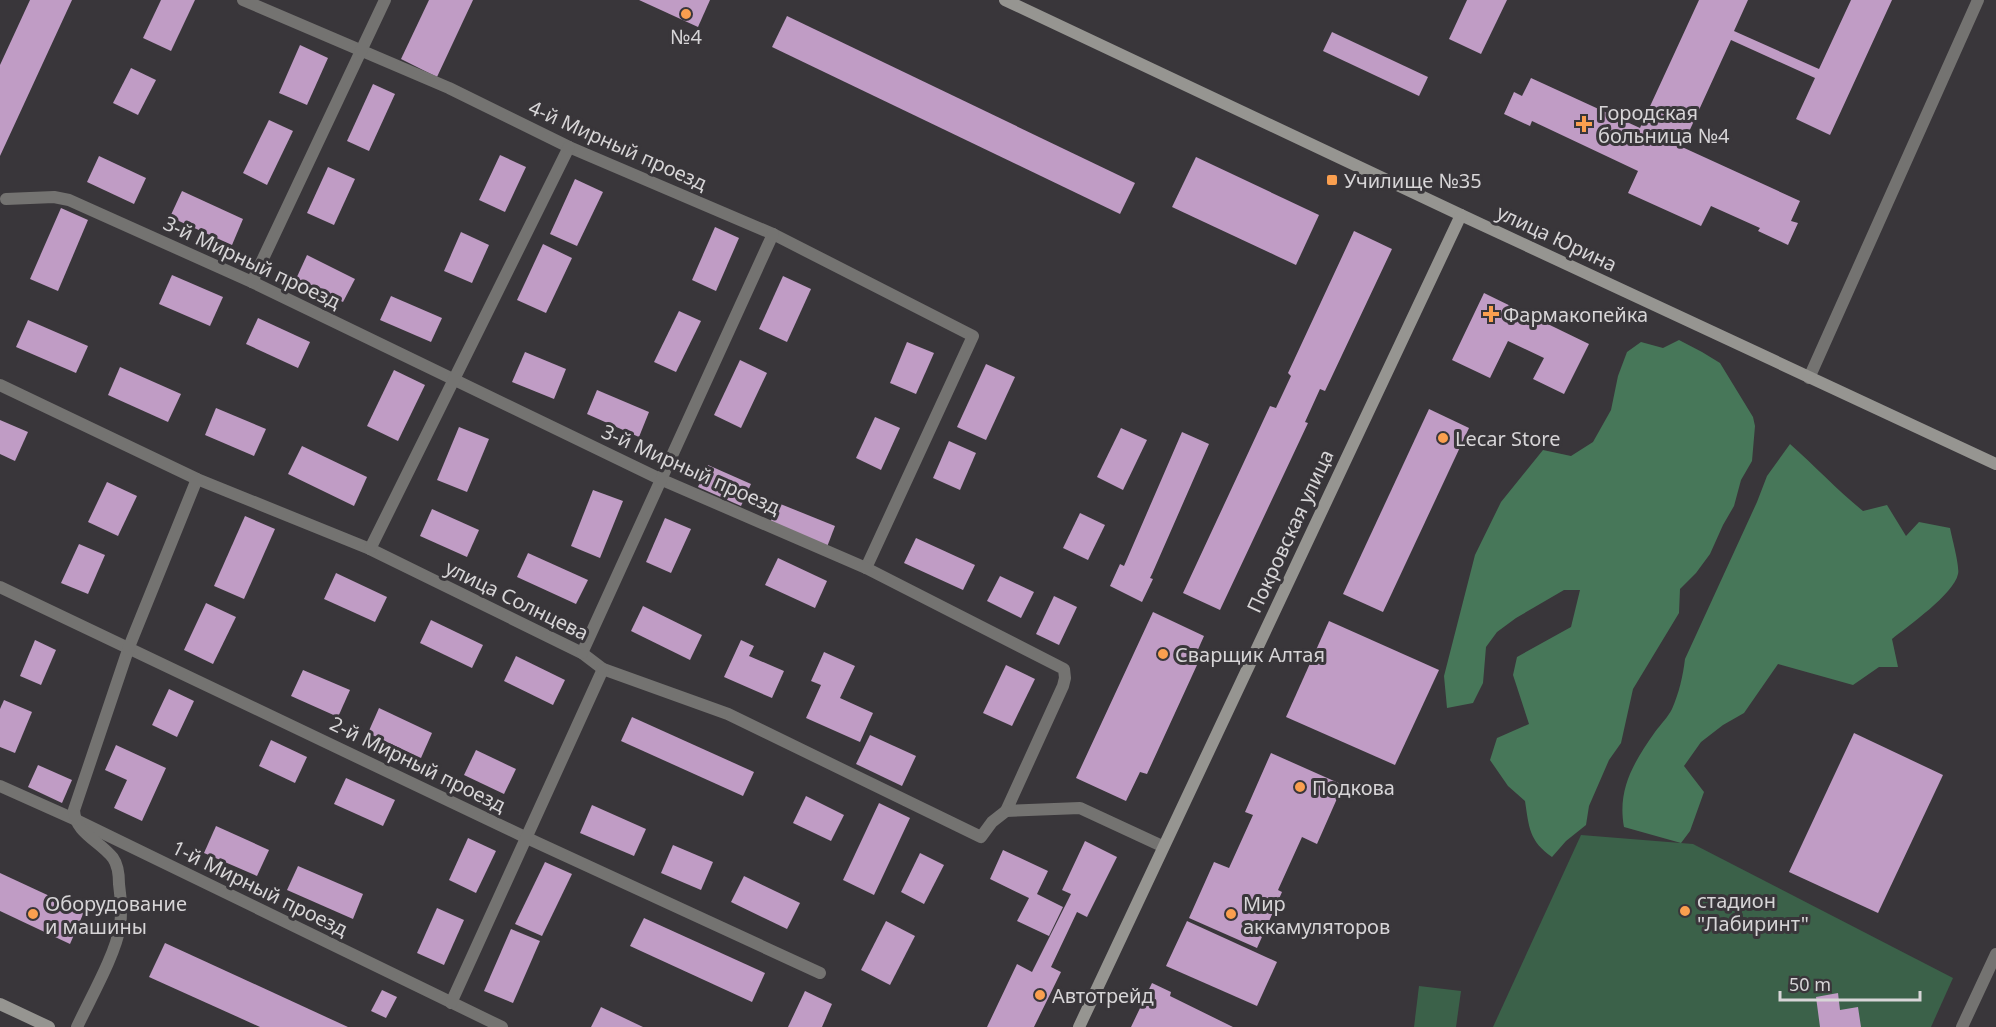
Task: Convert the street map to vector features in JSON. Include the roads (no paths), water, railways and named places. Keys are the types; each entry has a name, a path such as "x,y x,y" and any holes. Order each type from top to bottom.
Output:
{"main road":[{"name":"улица Юрина","path":"1005,0 1996,464"},
{"name":"Покровская улица","path":"1079,1027 1162,846 1461,215"},
{"path":"0,1004 49,1027"}],"street":[{"name":"4-й Мирный проезд","path":"243,0 448,88 569,147 773,234 973,336 866,568"},
{"path":"252,282 385,0"},
{"path":"1809,378 1978,0"},
{"path":"370,549 569,147"},
{"name":"3-й Мирный проезд","path":"6,198 54,197 69,200 252,282 660,479 866,568 1064,669 1063,686 1006,811"},
{"path":"582,653 773,234"},
{"name":"улица Солнцева","path":"0,385 197,479 370,549 582,653 603,669 728,714 981,837 992,822 1006,811"},
{"path":"77,1027 113,949 120,928 122,910 114,859 86,834 74,819 74,810 129,647 197,479"},
{"name":"2-й Мирный проезд","path":"0,587 527,838 820,973"},
{"path":"451,1003 603,669"},
{"name":"1-й Мирный проезд","path":"0,786 74,819 502,1027"},
{"path":"1006,811 1080,808 1162,846"},
{"path":"1962,1027 1996,954"}],"place":[{"name":"№4","path":"686,14"},
{"name":"Городская больница №4","path":"1584,124"},
{"name":"Училище №35","path":"1332,180"},
{"name":"Фармакопейка","path":"1491,314"},
{"name":"Lecar Store","path":"1443,438"},
{"name":"Сварщик Алтая","path":"1163,654"},
{"name":"Подкова","path":"1300,787"},
{"name":"стадион \"Лабиринт\"","path":"1685,911"},
{"name":"Оборудование и машины","path":"33,914"},
{"name":"Мир аккамуляторов","path":"1231,914"},
{"name":"Автотрейд","path":"1040,995"}]}
